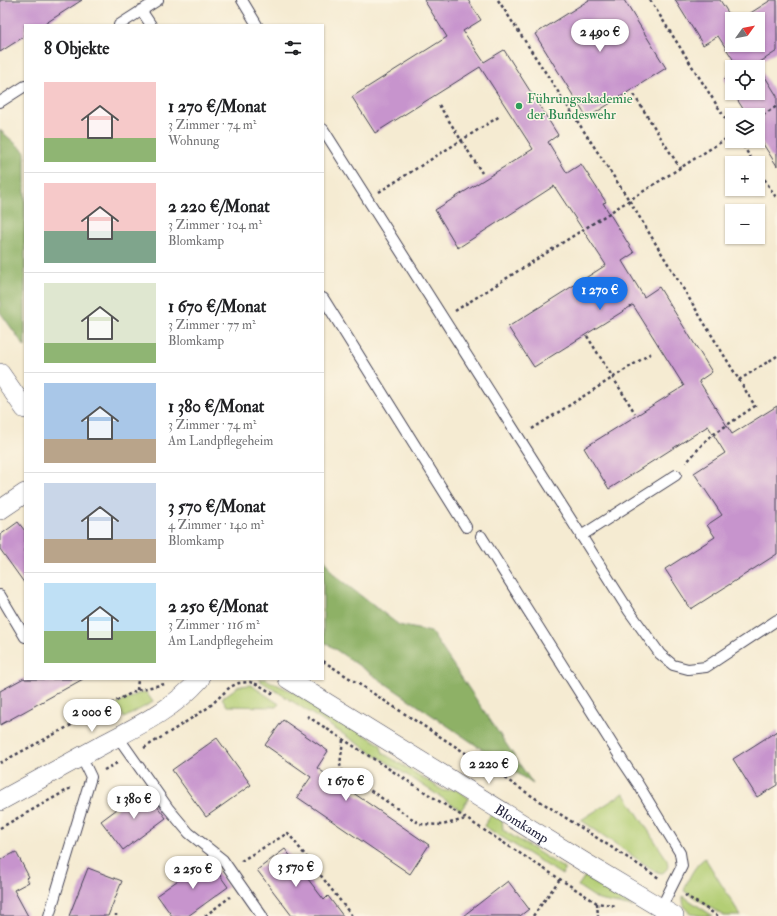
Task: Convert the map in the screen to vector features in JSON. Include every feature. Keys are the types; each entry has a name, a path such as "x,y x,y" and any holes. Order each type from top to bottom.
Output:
{"street":[{"path":"0,373 24,408"},
{"path":"0,510 24,494"},
{"path":"0,801 118,737 167,708 192,688 199,680"},
{"name":"Blomkamp","path":"290,680 584,862 668,912"}],"lane":[{"path":"121,24 158,0"},
{"path":"242,0 256,24"},
{"path":"142,10 150,24"},
{"path":"0,102 24,87"},
{"path":"324,131 629,611 660,654 673,665 688,669 706,667 777,620"},
{"path":"324,300 466,527"},
{"path":"581,536 676,475"},
{"path":"481,536 680,853 682,866 672,886 668,912"},
{"path":"0,595 24,635"},
{"path":"118,737 168,808 189,833 223,860 262,916"},
{"path":"49,916 91,778 82,756"}],"path":[{"path":"498,0 629,200 755,406 708,438 676,475"},
{"path":"650,0 725,118"},
{"path":"634,95 680,168"},
{"path":"439,105 482,173"},
{"path":"765,114 777,106"},
{"path":"367,199 500,116"},
{"path":"443,319 725,139"},
{"path":"765,180 777,199"},
{"path":"587,336 635,413"},
{"path":"518,437 653,352"},
{"path":"739,380 777,356"},
{"path":"324,662 718,916"},
{"path":"137,690 138,680"},
{"path":"0,828 91,778 184,723 209,707 230,687 250,680 279,698"},
{"path":"0,763 137,690 169,683"},
{"path":"304,714 597,903 598,916"},
{"path":"343,740 340,765 342,772 420,824 442,825 466,819"},
{"path":"229,868 288,833 352,916"},
{"path":"533,916 560,879"},
{"path":"205,916 242,888"}],"green space":[{"path":"0,130 24,151 24,346 0,312"},
{"path":"324,558 334,575 399,625 431,632 533,784 324,642"},
{"path":"259,680 267,680 293,692 380,744 383,753 444,791 455,789 469,798 461,810"},
{"path":"251,685 279,704 276,707 227,706 222,698 239,686"},
{"path":"146,692 153,702 124,718 117,704 137,694"},
{"path":"624,793 666,858 668,867 662,873 656,872 581,820"},
{"path":"492,812 502,818 503,830 565,869 562,875 484,826"},
{"path":"705,858 741,916 724,916 684,891 692,872"},
{"path":"585,876 633,907 599,900 578,886"},
{"path":"683,896 713,916 692,914 685,908"}],"building":[{"path":"0,0 82,0 45,24 24,24 24,37 0,52"},
{"path":"424,0 468,0 481,20 463,31 484,62 504,50 558,135 548,142 567,173 581,164 606,202 603,203 634,253 622,261 644,297 659,287 712,372 699,381 732,434 777,406 777,554 691,609 665,569 715,537 707,525 722,515 694,473 725,453 708,426 609,489 584,448 684,386 633,305 534,367 508,327 606,265 554,186 458,248 435,210 533,149 480,67 375,133 352,97 447,37"},
{"path":"589,0 624,0 666,68 587,118 535,34"},
{"path":"675,0 720,0 728,12 725,12 725,47 718,36 703,45"},
{"path":"771,0 777,0 777,51 763,60 733,60 728,52 765,52 765,12 752,12"},
{"path":"765,77 777,96 777,166 765,147 765,108 743,108 737,100 765,100"},
{"path":"18,522 24,530 24,583 0,549 0,535"},
{"path":"24,678 24,680 81,680 0,725 0,691"},
{"path":"283,720 328,751 317,768 429,845 410,874 297,797 311,777 265,745"},
{"path":"777,731 777,785 757,797 733,759"},
{"path":"217,738 251,785 206,817 172,770"},
{"path":"144,789 166,818 123,850 101,821"},
{"path":"285,849 324,900 328,896 343,916 292,916 257,870"},
{"path":"16,852 29,877 26,878 29,882 14,890 28,916 0,916 0,860"},
{"path":"208,859 228,887 188,916 172,916 157,895"},
{"path":"88,868 122,881 108,916 69,916"},
{"path":"508,881 529,909 520,916 463,916"}],"place":[{"name":"Führungsakademie der Bundeswehr","path":"519,106"}]}
